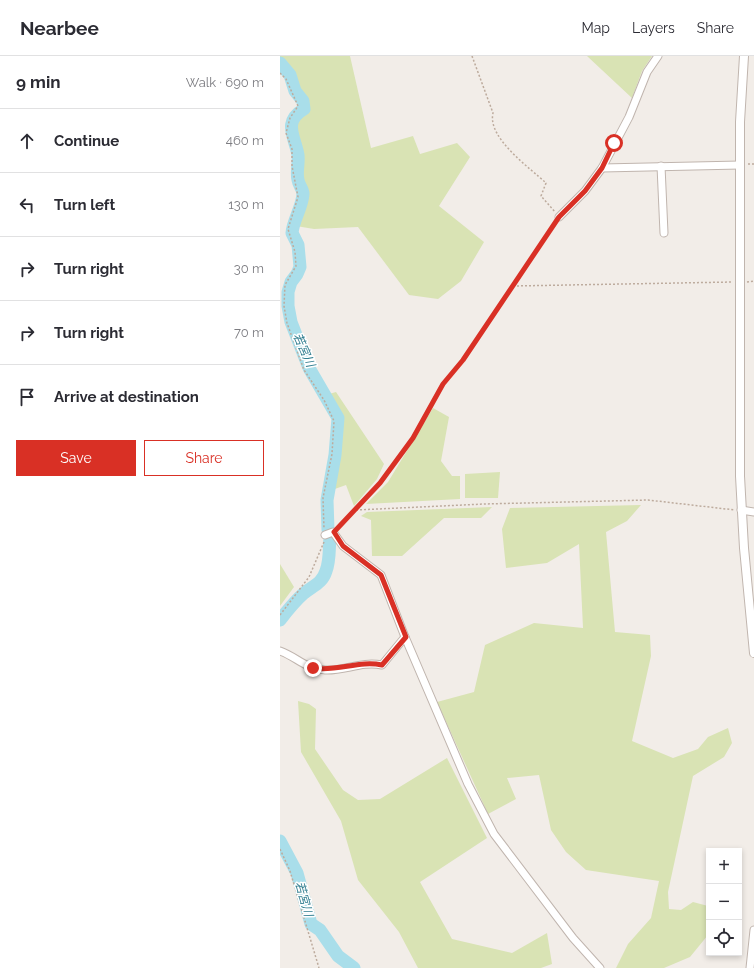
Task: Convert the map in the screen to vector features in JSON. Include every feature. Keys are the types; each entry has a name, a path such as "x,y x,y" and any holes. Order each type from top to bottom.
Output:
{"street":[{"path":"559,217 585,191 602,168 629,117 647,72 658,56"},
{"path":"744,56 741,85 740,164 741,510 754,653"},
{"path":"602,168 740,164"},
{"path":"661,166 664,232"},
{"path":"741,510 754,512"},
{"path":"325,535 334,532 343,546 381,575 468,784 490,827 565,928 600,968"},
{"path":"280,651 307,667 319,669 341,668 370,662 382,665 406,637"},
{"path":"750,968 754,930"}],"path":[{"path":"334,532 380,483 413,438 443,384 463,360 559,217 541,196 546,183 496,135 491,119 493,113 472,56"},
{"path":"280,73 286,79 298,106 290,118 286,133 292,149 292,166 298,197 288,230 295,252 296,266 285,285 284,306 287,323 304,370 324,400 334,421 331,461 323,498 322,523 325,535 321,551 309,577 280,615"},
{"path":"513,286 740,282"},
{"path":"354,510 484,504 648,500 741,510"},
{"path":"280,849 290,871 319,968"}],"green space":[{"path":"280,56 350,56 371,148 413,136 420,154 457,143 470,157 439,206 484,242 461,281 438,299 409,295 358,227 314,229 296,226 305,199 306,189 299,175 301,155 293,133 300,116 307,110 289,68 280,60"},
{"path":"587,56 652,56 642,71 632,98"},
{"path":"336,392 384,464 377,479 354,506 346,485 332,490 343,426 340,414 329,394"},
{"path":"433,408 449,417 441,461 452,476 460,476 460,499 366,504 388,482"},
{"path":"500,472 498,498 465,498 465,474"},
{"path":"641,505 627,521 606,532 615,632 650,635 651,656 632,741 673,758 698,749 708,737 728,728 732,743 724,757 693,776 668,892 669,909 681,910 693,902 706,905 706,937 690,957 664,968 616,968 628,944 651,918 659,881 586,870 566,852 551,830 539,775 507,778 516,799 488,814 437,702 474,692 485,645 534,623 583,628 579,544 547,563 506,568 502,529 510,508"},
{"path":"492,507 481,518 444,518 402,556 372,556 371,520 361,516 367,512"},
{"path":"280,564 294,587 280,606"},
{"path":"298,701 309,704 316,709 315,749 343,790 358,800 380,799 447,758 487,838 420,882 452,939 512,953 547,933 552,964 541,968 418,968 399,932 358,880 341,821 301,752"}],"waterway":[{"name":"若宮川","path":"280,63 290,75 295,91 303,101 304,109 293,119 292,125 298,155 297,177 303,194 292,233 298,245 300,267 291,282 288,292 288,306 291,322 309,368 338,418 335,455 327,500 328,530"},
{"name":"若宮川","path":"280,620 306,591 322,579 328,563 330,537"},
{"name":"若宮川","path":"280,841 297,873 311,924 320,930 338,956 354,968"}],"route":[{"path":"313,668 326,670 370,662 382,665 406,637 381,575 343,546 334,532 380,483 413,438 443,384 463,360 559,217 585,191 602,168 614,143"}]}
